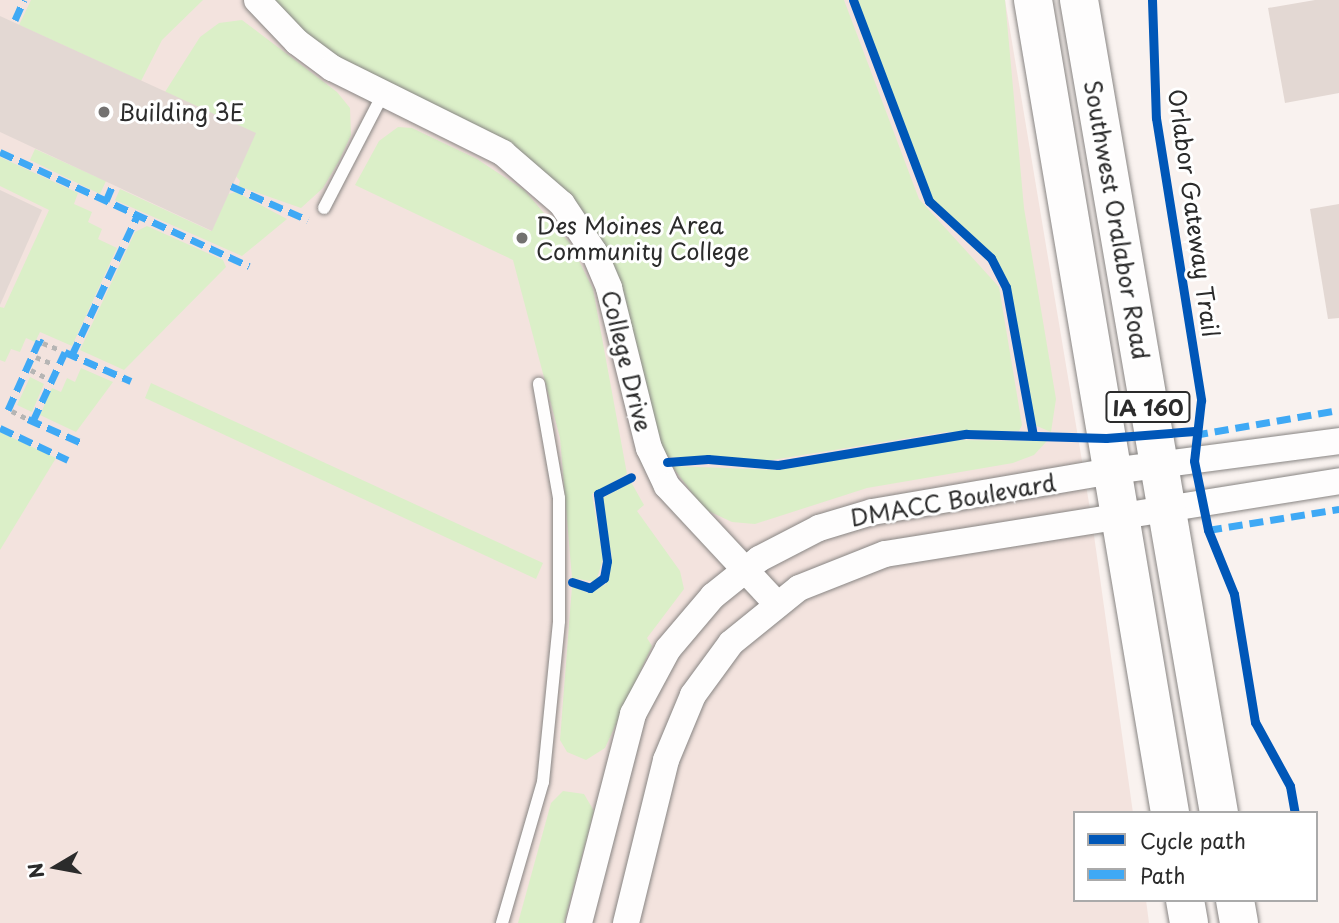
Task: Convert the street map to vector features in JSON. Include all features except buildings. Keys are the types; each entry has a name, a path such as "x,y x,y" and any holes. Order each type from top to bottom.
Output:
{"main road":[{"name":"Southwest Oralabor Road","path":"1033,0 1170,811"},
{"name":"Southwest Oralabor Road","path":"1079,0 1219,811"},
{"path":"1185,902 1189,923"},
{"path":"1235,902 1238,923"}],"street":[{"name":"College Drive","path":"257,0 297,43 383,94 511,158 573,219 609,288 649,447 667,486 776,603"},
{"name":"DMACC Boulevard","path":"579,923 633,714 668,649 713,596 745,569 801,536 854,516 1112,471 1339,441"},
{"name":"DMACC Boulevard","path":"626,923 666,760 692,695 731,643 776,603 836,569 885,554 1339,481"}],"lane":[{"path":"324,208 383,94"},
{"path":"502,923 543,782 559,621 559,498 539,384"}],"path":[{"path":"43,343 60,350"},
{"path":"36,357 54,364"},
{"path":"31,370 47,378"},
{"path":"12,411 28,419"}],"shaded area":[{"name":"Des Moines Area Community College","path":"0,0 1005,0 1092,521 1133,811 1073,811 1073,902 1146,902 1149,923 0,923"}],"green space":[{"path":"31,0 203,0 162,40 141,81 19,25"},
{"path":"268,0 844,0 919,199 999,287 1022,425 1019,431 946,432 766,461 665,457 585,219 326,53"},
{"path":"854,0 1005,0 1024,208 1056,399 1051,432 1032,424 1006,280 931,200"},
{"path":"242,20 337,92 350,108 351,135 339,161 323,188 301,208 238,186 240,181 165,92 200,37 219,23"},
{"path":"398,127 412,128 477,159 524,190 570,243 593,289 627,474 592,494 603,559 596,582 572,578 560,438 513,260 355,185 379,141"},
{"path":"35,149 106,181 100,194 30,160"},
{"path":"0,157 78,193 74,204 92,212 88,222 102,229 98,239 117,248 72,346 40,332 35,342 26,338 20,352 11,349 5,362 0,360 0,307 4,308 49,210 0,186"},
{"path":"120,189 211,231 228,194 236,192 287,219 242,256 115,200"},
{"path":"147,226 223,260 226,267 124,370 80,350 135,232"},
{"path":"81,368 113,382 76,432 40,415 52,388 61,392 67,378 75,382"},
{"path":"30,377 44,384 32,412 17,405"},
{"path":"151,383 543,563 536,579 145,398"},
{"path":"0,432 56,458 0,550"},
{"path":"956,440 1047,441 1034,455 1013,463 867,488 755,524 732,522 704,509 672,466 775,470"},
{"path":"631,482 644,505 637,511 680,571 684,589 647,638 652,646 605,748 586,760 567,752 560,740 572,586 588,593 606,584 612,557 601,499"},
{"path":"563,791 584,794 594,811 564,923 518,923 551,803"}],"marked path":[{"path":"15,20 24,0"},
{"path":"0,152 249,266"},
{"path":"231,186 308,220"},
{"path":"106,201 112,187"},
{"path":"72,355 137,216"},
{"path":"8,410 39,341 43,343"},
{"path":"33,421 65,352 131,381"},
{"path":"1194,435 1339,410"},
{"path":"28,419 82,443"},
{"path":"0,428 68,460"},
{"path":"1208,530 1339,509"}],"cycle path":[{"path":"853,0 929,201 991,258 1006,287 1033,436"},
{"name":"Orlabor Gateway Trail","path":"1152,0 1156,118 1201,400 1194,461 1208,530 1234,594 1255,722 1290,786 1295,811"},
{"path":"667,462 708,459 778,465 966,434 1106,438 1195,431"},
{"path":"572,582 590,588 604,578 607,561 598,494 631,477"}],"place":[{"name":"Building 3E","path":"104,112"},
{"name":"Des Moines Area Community College","path":"522,238"}]}
